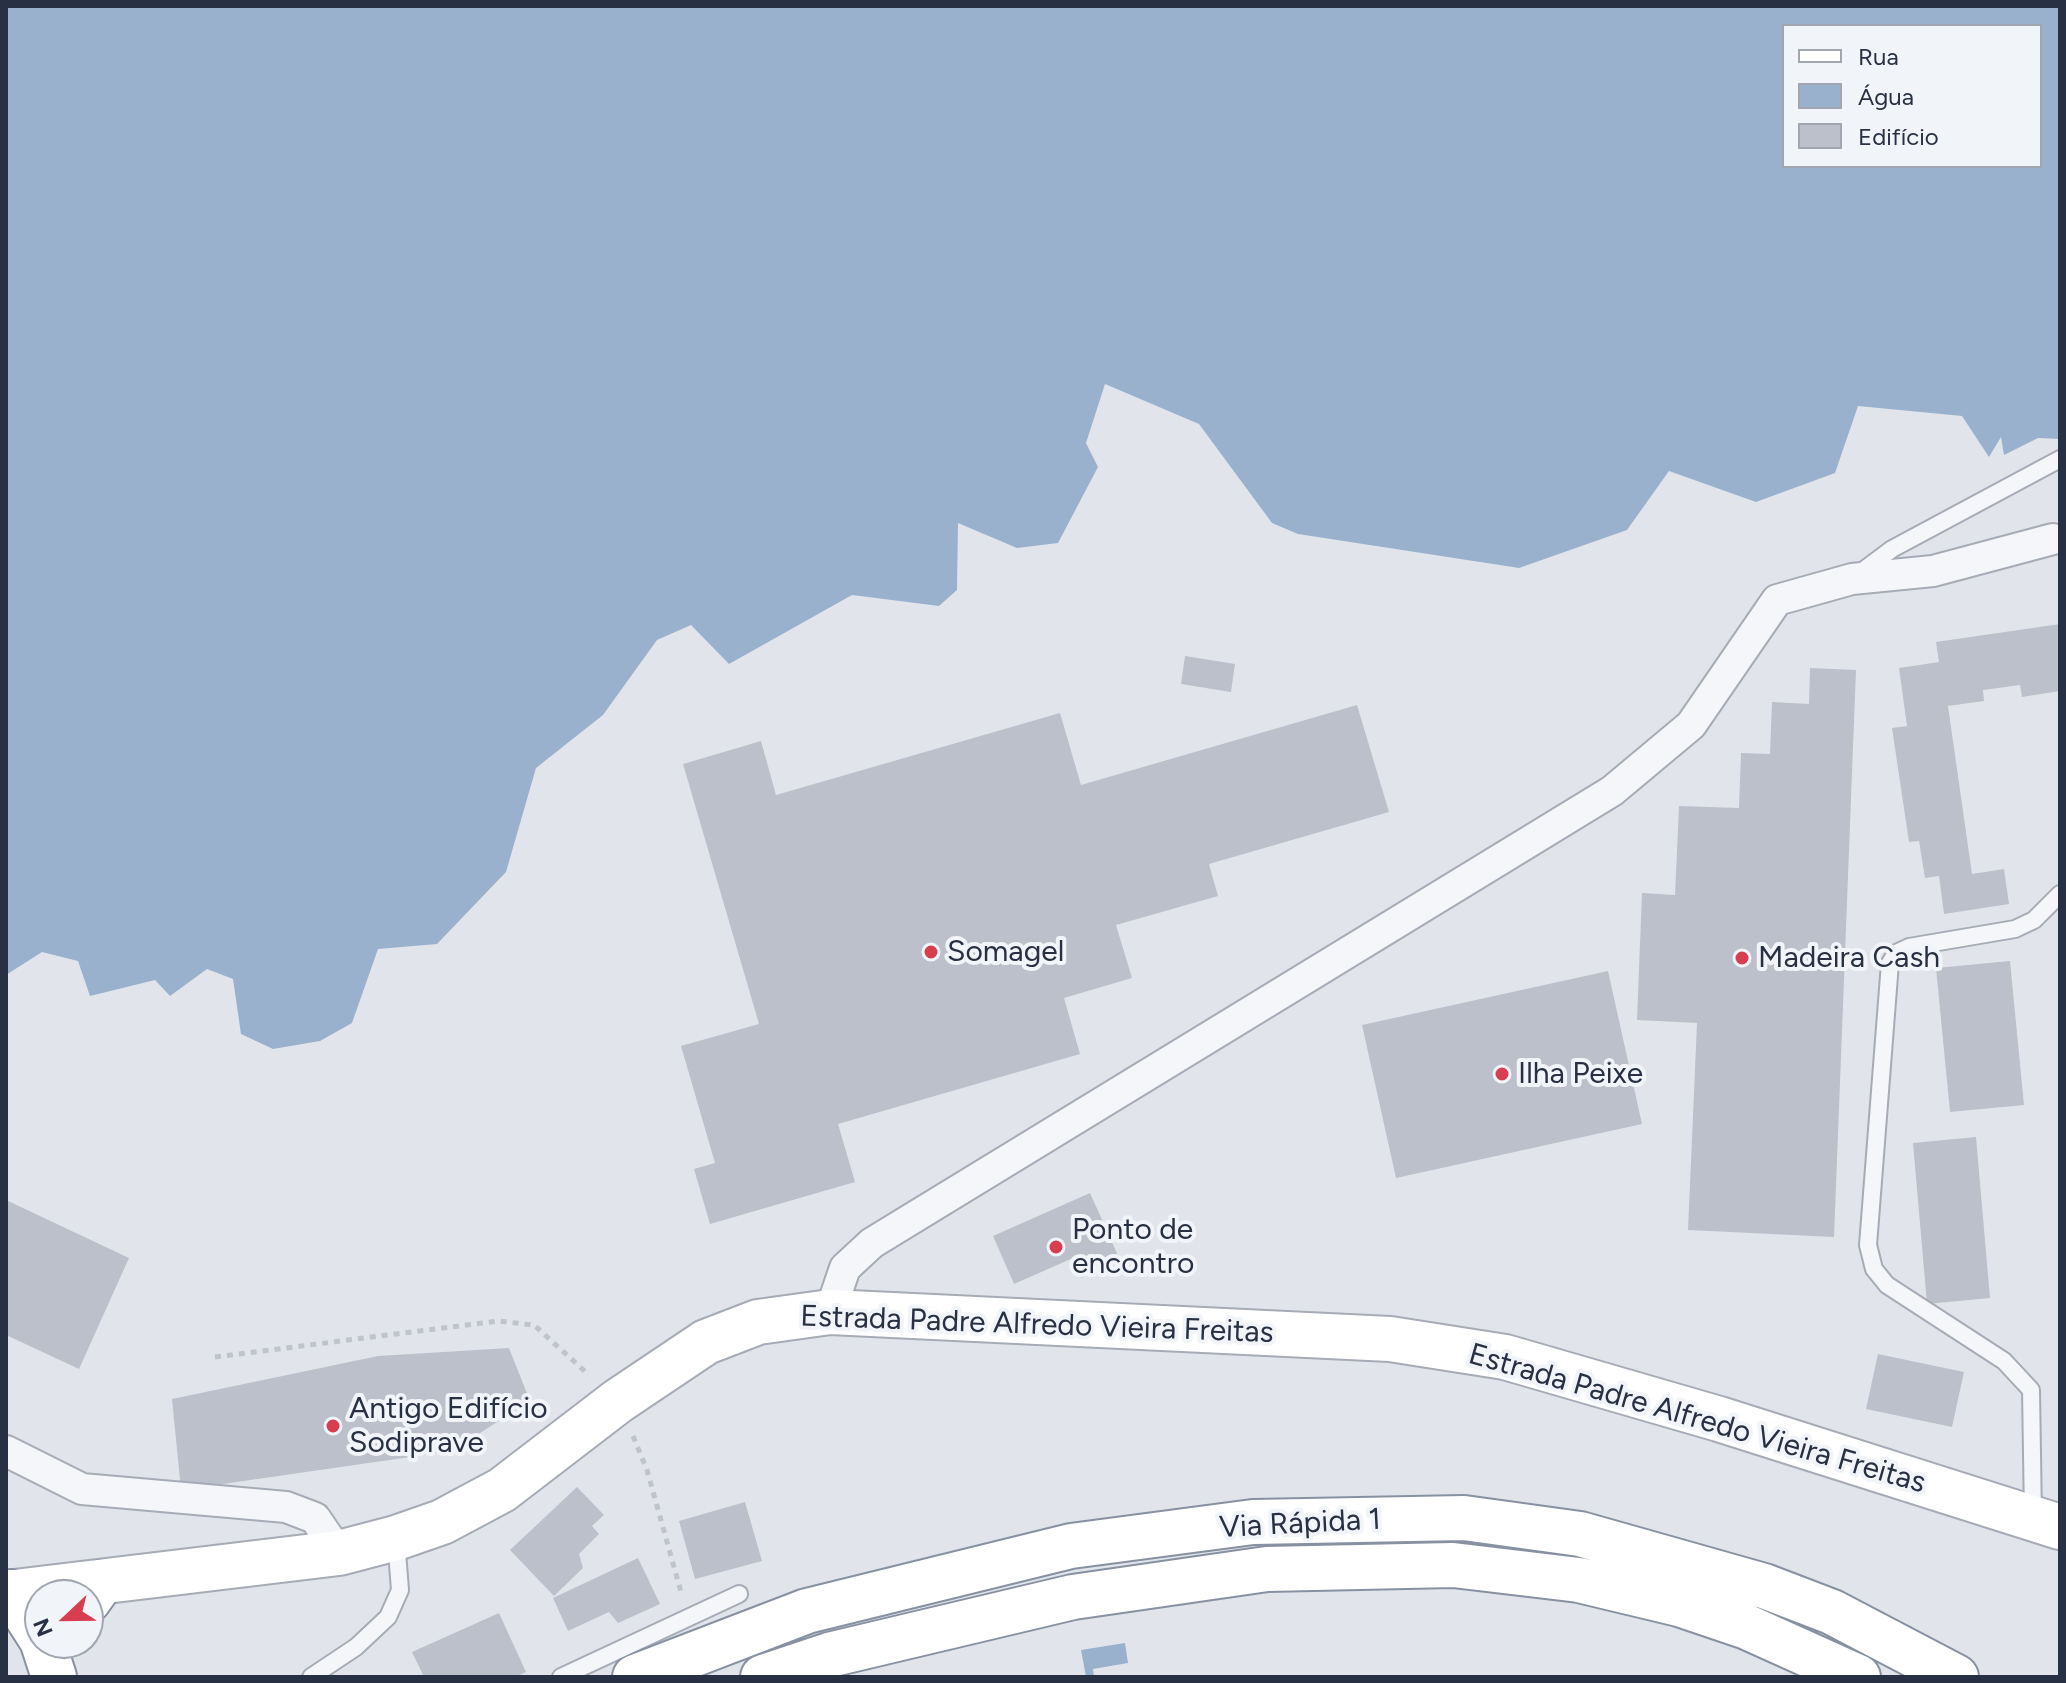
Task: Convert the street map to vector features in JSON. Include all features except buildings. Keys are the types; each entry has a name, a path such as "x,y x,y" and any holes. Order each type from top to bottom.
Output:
{"main road":[{"name":"Estrada Padre Alfredo Vieira Freitas","path":"104,1590 339,1553 442,1522 502,1490 618,1401 706,1342 732,1330 794,1314 830,1312 1390,1339 1505,1357 1719,1419 2046,1522"},
{"name":"Via Rápida 1","path":"635,1677 807,1611 1071,1546 1253,1522 1464,1518 1580,1534 1764,1586 1845,1619 1956,1677"},
{"name":"Via Rápida 1","path":"763,1677 829,1655 1073,1597 1267,1569 1453,1565 1579,1580 1679,1604 1747,1627 1858,1677"},
{"path":"8,1592 24,1615"}],"street":[{"path":"830,1312 845,1268 872,1243 1612,791 1691,725 1777,600 1852,579 1933,571 2053,539"},
{"path":"6,1451 82,1489 286,1507 315,1518 339,1553"}],"lane":[{"path":"1852,579 1892,549 2060,459"},
{"path":"2046,1522 2031,1390 2004,1361 1887,1285 1874,1269 1868,1245 1890,963 1896,953 1909,947 2015,929 2034,920 2060,894"},
{"path":"311,1677 356,1647 388,1617 400,1590 396,1538"},
{"path":"561,1677 739,1594"}],"path":[{"path":"215,1357 498,1321 534,1325 618,1401 647,1470 681,1592"}],"water":[{"path":"6,6 2060,6 2060,439 2038,438 2004,455 2001,437 1989,457 1962,416 1858,406 1835,473 1756,502 1669,471 1627,530 1519,568 1298,534 1272,523 1199,424 1105,384 1086,443 1098,467 1058,543 1017,548 958,523 957,590 939,606 852,595 729,664 691,625 657,640 603,715 536,768 506,872 437,944 378,949 352,1023 320,1041 273,1049 241,1034 233,979 207,969 170,996 155,980 90,996 78,961 42,952 6,975"},
{"path":"1125,1643 1128,1663 1093,1669 1094,1677 1086,1677 1081,1650"}],"place":[{"name":"Somagel","path":"931,952"},
{"name":"Madeira Cash","path":"1742,958"},
{"name":"Ilha Peixe","path":"1502,1074"},
{"name":"Ponto de encontro","path":"1056,1247"},
{"name":"Antigo Edifício Sodiprave","path":"333,1426"}]}
